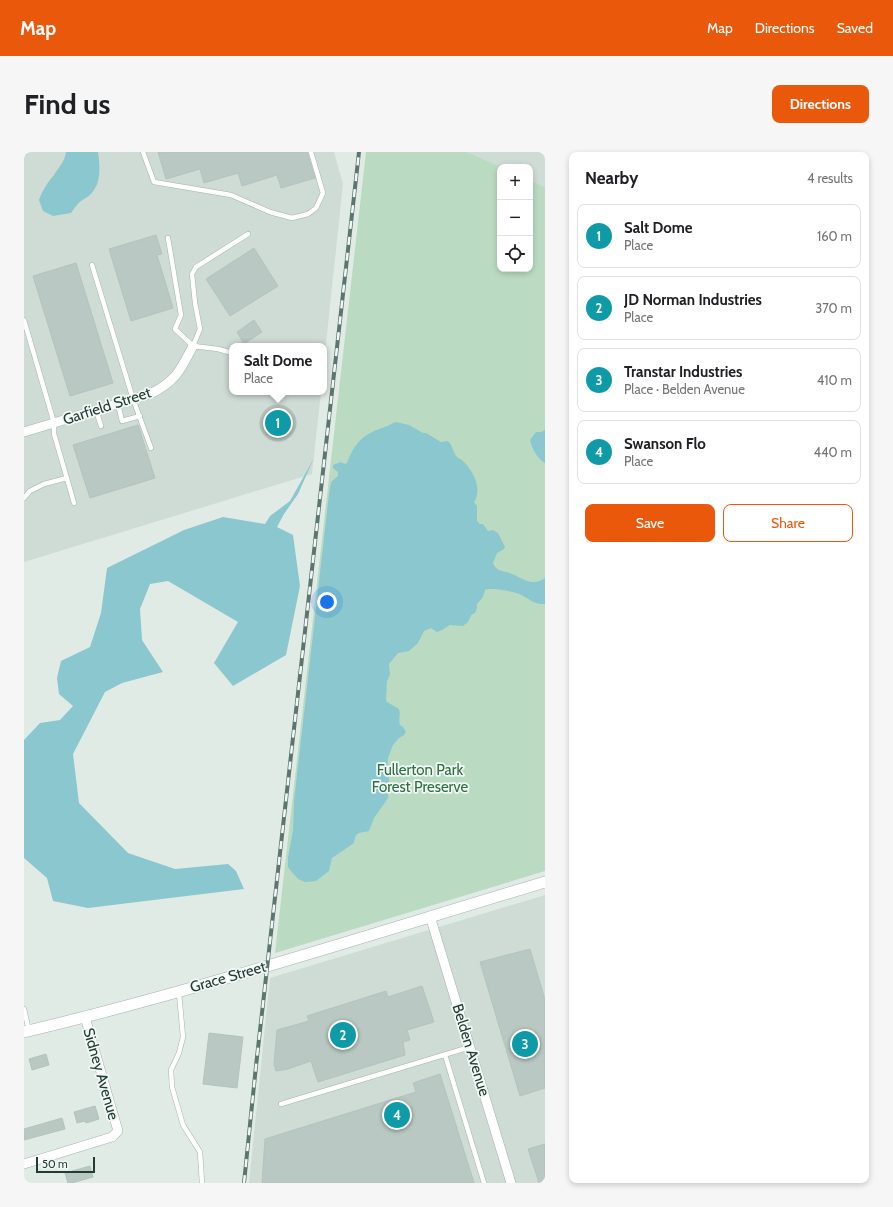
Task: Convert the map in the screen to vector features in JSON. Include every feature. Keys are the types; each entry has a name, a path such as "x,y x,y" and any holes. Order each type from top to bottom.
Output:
{"street":[{"name":"Garfield Street","path":"24,432 150,394 159,389 175,376 180,370 193,346"},
{"name":"Grace Street","path":"27,1032 267,966 545,882"},
{"name":"Belden Avenue","path":"430,916 511,1183"},
{"name":"Sidney Avenue","path":"24,1164 112,1137 118,1131 85,1017"}],"lane":[{"path":"143,152 154,182 231,195 270,212 292,218 308,214 316,208 323,193 311,152"},
{"path":"193,346 200,329 194,303 192,274 196,267 248,234"},
{"path":"168,238 181,315 175,329 193,346 218,349 229,353"},
{"path":"92,265 133,399 151,448"},
{"path":"24,320 54,423 55,439 74,502"},
{"path":"118,404 122,421 140,416"},
{"path":"96,410 101,426"},
{"path":"24,498 30,490 44,484 67,478"},
{"path":"179,991 183,1036 179,1053 171,1070 172,1087 183,1125 200,1152 202,1183"},
{"path":"24,1009 27,1032"},
{"path":"281,1104 470,1047"},
{"path":"445,1055 484,1183"}],"shaded area":[{"path":"24,152 334,152 343,184 326,343 229,343 229,395 321,395 312,474 24,562"},
{"path":"467,152 545,152 545,187 533,181 533,164 497,164 497,165"},
{"path":"545,895 545,1183 249,1183 270,978"}],"green space":[{"name":"Fullerton Park Forest Preserve","path":"366,152 467,152 497,165 497,272 533,272 533,181 545,187 545,871 275,953"}],"water":[{"path":"66,152 98,152 98,181 89,196 80,202 71,213 53,216 43,211 39,200 45,187 63,161"},
{"path":"396,422 409,425 441,442 447,441 450,443 457,457 466,464 476,480 477,497 474,502 477,506 477,521 480,524 483,524 488,531 493,530 498,533 505,547 497,553 493,563 499,570 528,581 536,582 545,578 545,604 534,602 512,592 497,589 485,590 483,597 477,604 475,613 471,615 468,622 463,626 450,625 437,632 431,628 424,631 418,643 409,651 398,653 389,664 390,675 387,681 386,700 399,709 400,725 406,732 393,745 388,758 388,798 374,818 369,831 357,834 354,843 332,858 329,871 316,881 305,882 298,879 288,867 288,858 293,830 294,801 329,494 331,482 338,476 338,472 333,468 333,465 341,462 345,464 347,463 357,444 365,436"},
{"path":"545,430 545,463 535,453 530,440 536,432"},
{"path":"314,458 298,494 277,527 293,535 300,586 286,655 233,686 214,663 238,622 168,581 150,584 140,609 142,640 163,672 122,683 105,692 73,754 79,803 128,853 175,869 228,864 236,871 244,889 88,908 53,901 47,878 24,858 24,740 40,723 60,720 73,706 59,694 57,678 61,661 90,647 101,613 107,568 184,530 223,517 265,524 270,516 290,501"}],"building":[{"path":"158,152 307,152 315,178 281,188 277,175 242,186 238,173 204,183 200,169 166,179"},
{"path":"156,235 162,254 157,255 173,308 131,321 109,249"},
{"path":"254,248 278,286 230,316 206,279"},
{"path":"76,263 113,383 70,396 33,276"},
{"path":"254,320 262,332 243,343 237,332"},
{"path":"281,405 291,410 295,416 295,430 291,436 285,440 275,441 265,436 261,430 260,420 265,410 271,406"},
{"path":"138,425 155,478 90,498 73,445"},
{"path":"530,949 545,1000 545,1088 520,1096 480,962"},
{"path":"422,986 434,1022 407,1030 410,1040 403,1042 405,1055 318,1082 311,1061 288,1069 276,1071 274,1064 277,1030 309,1021 307,1016 386,991 388,997"},
{"path":"209,1033 243,1037 237,1088 203,1084"},
{"path":"46,1054 49,1065 32,1070 29,1059"},
{"path":"440,1074 474,1183 262,1183 265,1139 416,1092 413,1083"},
{"path":"95,1106 99,1119 86,1123 85,1121 77,1123 74,1112"},
{"path":"62,1118 65,1129 24,1140 24,1129"},
{"path":"545,1144 545,1183 539,1183 528,1149"},
{"path":"90,1166 93,1177 68,1183 65,1173"}],"railway":[{"path":"244,1183 359,152"}],"place":[{"name":"Salt Dome","path":"278,423"},
{"name":"JD Norman Industries","path":"343,1035"},
{"name":"Transtar Industries","path":"525,1044"},
{"name":"Swanson Flo","path":"397,1115"}]}
